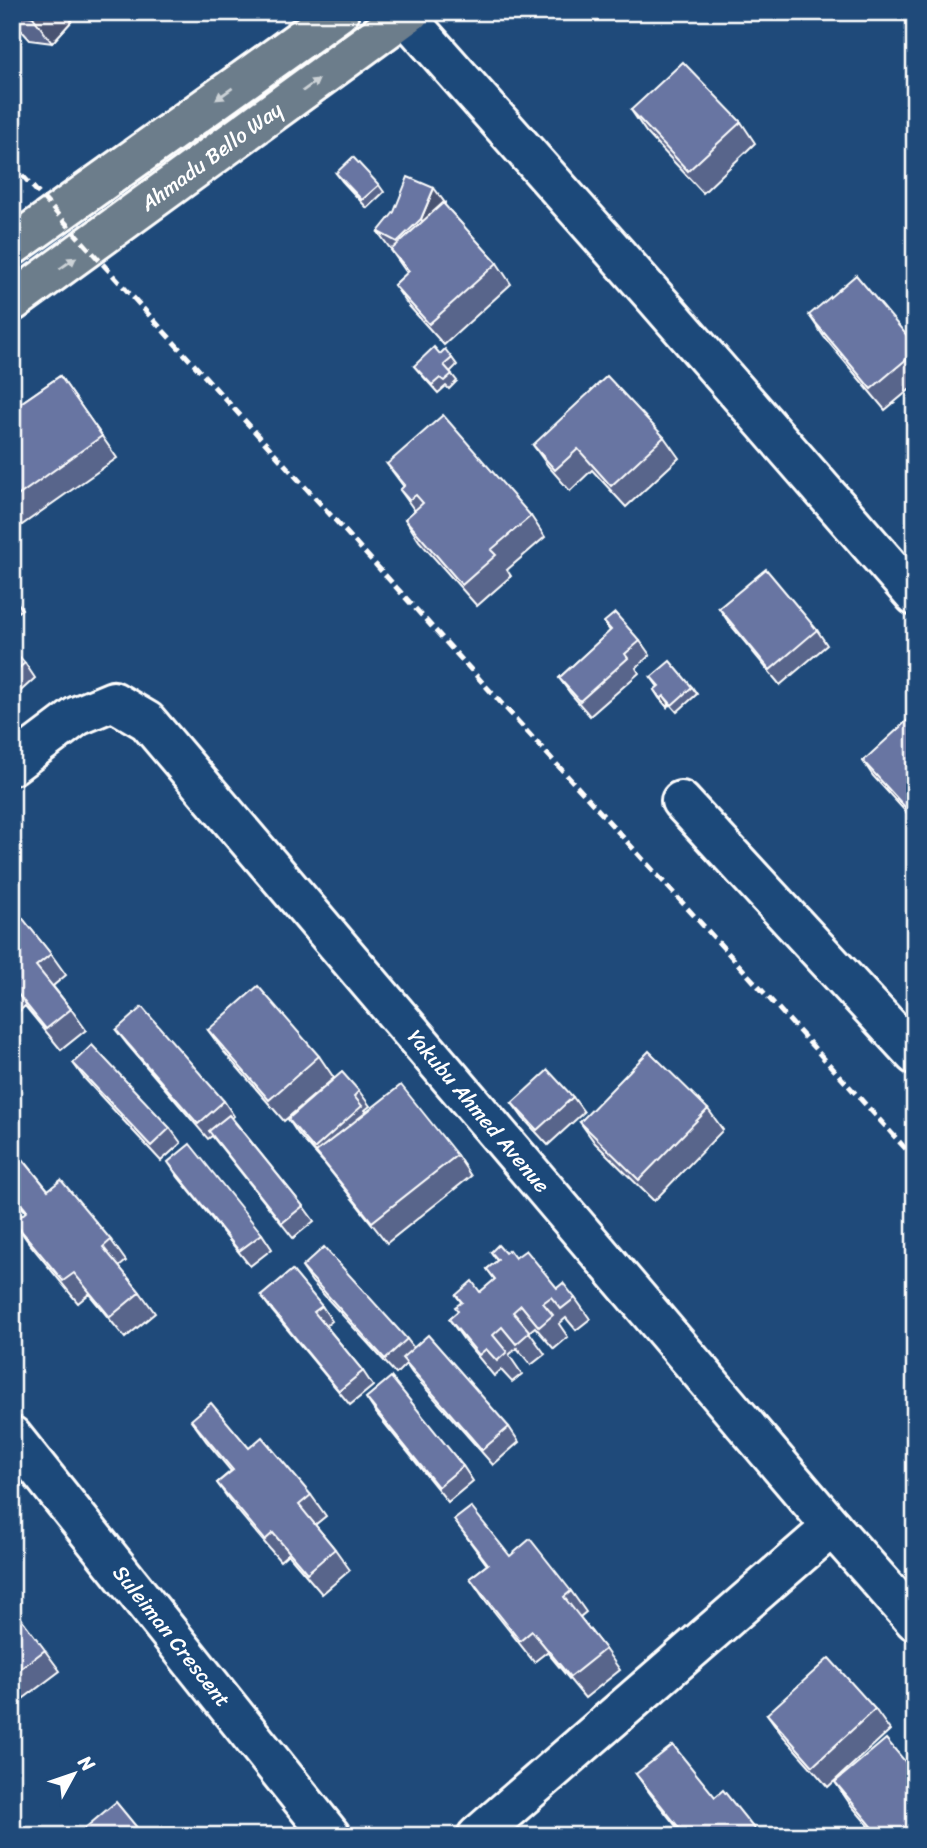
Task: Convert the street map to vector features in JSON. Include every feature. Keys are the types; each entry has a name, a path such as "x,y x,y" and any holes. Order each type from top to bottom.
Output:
{"main road":[{"name":"Ahmadu Bello Way","path":"12,246 339,12"},
{"name":"Ahmadu Bello Way","path":"12,302 406,14"}],"street":[{"path":"406,14 915,596"},
{"name":"Yakubu Ahmed Avenue","path":"12,765 77,716 113,701 147,721 832,1527 915,1621"},
{"path":"681,800 915,1055"},
{"name":"Suleiman Crescent","path":"12,1436 331,1836"},
{"path":"477,1836 832,1527"}],"building":[{"path":"12,12 37,12 33,17"},
{"path":"683,62 741,122 688,171 631,110"},
{"path":"353,157 379,185 362,200 336,173"},
{"path":"408,177 434,188 421,219 397,242 378,232 394,212"},
{"path":"443,203 497,263 429,324 394,285 409,271 391,250"},
{"path":"856,275 915,345 915,352 871,389 809,315"},
{"path":"434,347 440,354 445,349 452,358 444,365 452,374 444,381 440,378 432,385 414,366"},
{"path":"60,376 102,436 12,500 12,409"},
{"path":"607,376 664,437 611,486 578,449 555,470 533,445"},
{"path":"443,415 531,516 491,550 496,555 462,585 405,519 423,503 416,495 409,500 400,490 405,485 387,464"},
{"path":"766,569 817,630 770,670 719,608"},
{"path":"615,613 640,641 625,654 628,658 580,701 559,678 611,630 604,622"},
{"path":"12,649 25,663 12,674"},
{"path":"670,661 692,687 672,705 664,696 661,699 654,690 659,686 651,677"},
{"path":"910,718 915,723 915,818 863,761"},
{"path":"12,905 51,954 36,966 71,1009 46,1029 12,987"},
{"path":"258,986 319,1056 269,1100 208,1030"},
{"path":"142,1007 224,1101 198,1124 116,1030"},
{"path":"92,1045 170,1128 151,1146 73,1063"},
{"path":"649,1051 708,1109 639,1180 580,1122"},
{"path":"548,1070 573,1097 537,1130 512,1103"},
{"path":"342,1072 359,1091 354,1096 362,1106 314,1149 288,1119"},
{"path":"401,1085 457,1155 372,1222 316,1152"},
{"path":"229,1115 303,1206 282,1223 209,1131"},
{"path":"190,1144 262,1234 239,1251 168,1162"},
{"path":"12,1146 48,1190 61,1180 111,1240 103,1247 140,1292 110,1317 74,1273 63,1281 14,1222 27,1211 12,1193"},
{"path":"498,1245 505,1253 509,1250 515,1258 526,1250 557,1288 563,1283 575,1298 561,1309 551,1297 543,1303 553,1315 539,1327 521,1305 513,1312 530,1332 516,1344 502,1327 493,1335 507,1352 497,1361 486,1349 479,1355 449,1319 458,1311 455,1307 462,1302 456,1295 472,1281 480,1292 495,1279 487,1269 498,1260 491,1252"},
{"path":"324,1247 407,1339 385,1359 302,1267"},
{"path":"292,1270 322,1306 314,1312 363,1371 339,1391 261,1296"},
{"path":"428,1335 509,1427 482,1450 402,1358"},
{"path":"391,1377 463,1466 438,1487 366,1398"},
{"path":"211,1403 249,1448 262,1437 311,1495 299,1505 335,1549 307,1573 273,1533 265,1540 217,1483 233,1470 191,1420"},
{"path":"471,1507 510,1556 530,1539 571,1591 564,1597 605,1649 570,1677 532,1631 520,1641 470,1578 488,1564 454,1520"},
{"path":"12,1606 45,1650 12,1675"},
{"path":"829,1658 875,1709 813,1766 767,1714"},
{"path":"886,1739 915,1773 915,1836 880,1836 835,1782"},
{"path":"673,1745 715,1797 723,1790 760,1836 672,1836 680,1829 636,1774"},
{"path":"116,1802 144,1836 79,1836 78,1834"}],"railway":[{"path":"12,164 915,1159"}]}
